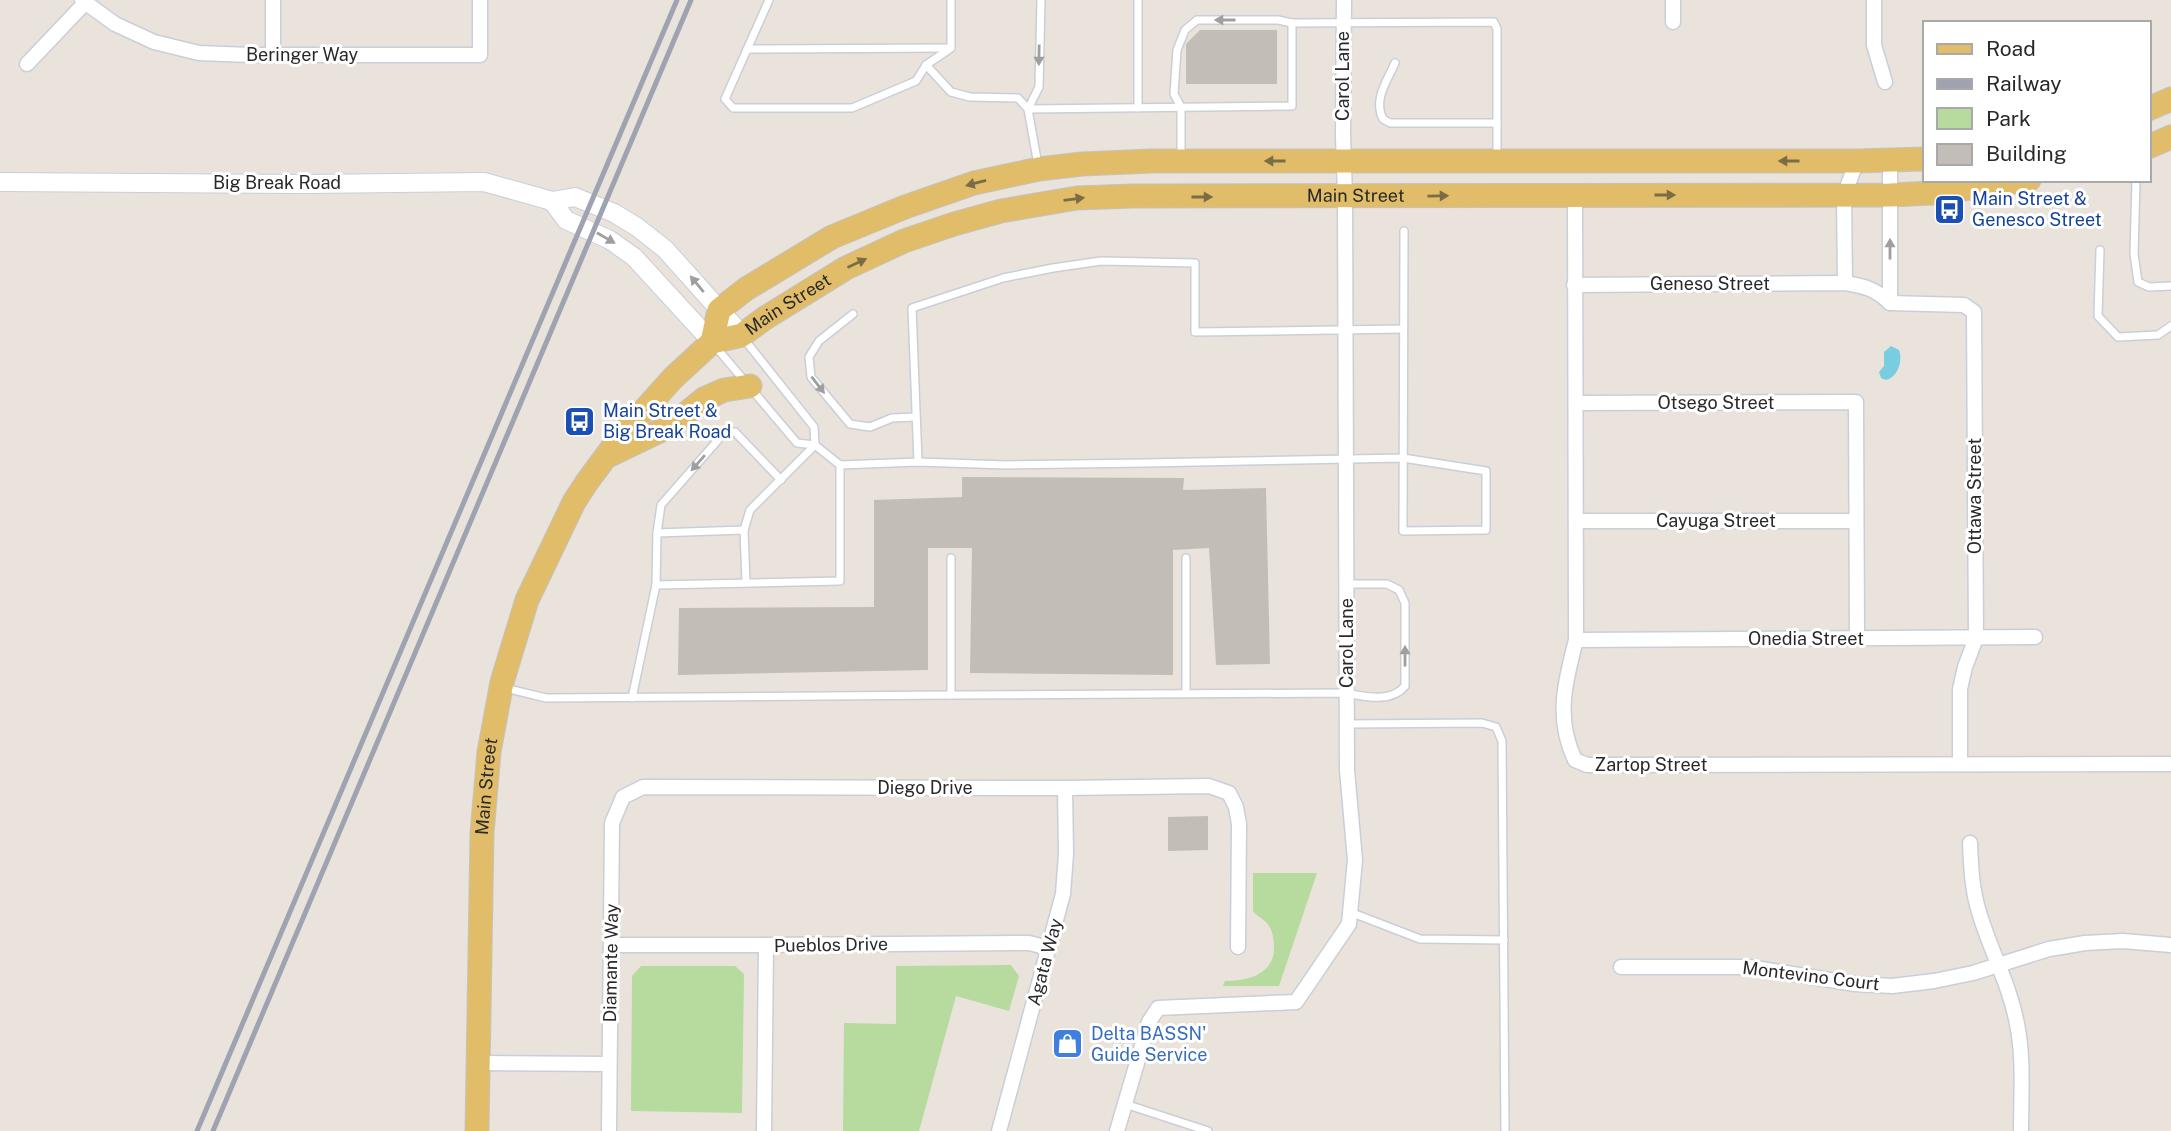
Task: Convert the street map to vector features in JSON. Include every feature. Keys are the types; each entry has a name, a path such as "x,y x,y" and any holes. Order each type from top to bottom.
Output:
{"main road":[{"path":"2150,108 2171,99"},
{"path":"2150,146 2171,137"},
{"name":"Main Street","path":"712,342 719,310 747,289 832,237 974,183 1039,169 1082,164 1181,161 1923,159"},
{"name":"Main Street","path":"477,1131 482,833 489,752 501,687 527,600 574,502 621,436 673,378 712,342 742,335 846,268 904,241 1001,211 1077,198 1890,195 1933,193 2014,182"},
{"path":"604,458 672,425 704,399 724,390 750,387"}],"street":[{"path":"273,0 273,55"},
{"name":"Beringer Way","path":"83,1 115,24 154,42 199,53 480,55 480,0"},
{"name":"Carol Lane","path":"1116,1131 1149,1022 1158,1008 1296,1002 1349,924 1355,860 1347,770 1346,693 1344,0"},
{"path":"1673,22 1674,0"},
{"path":"1874,0 1874,45 1885,82"},
{"path":"27,64 83,1"},
{"path":"1890,160 1890,303"},
{"path":"1845,283 1844,195 1857,161"},
{"name":"Big Break Road","path":"0,182 484,182 552,201 575,197 637,226 665,249 742,335"},
{"name":"Zartop Street","path":"1575,195 1576,640 1564,684 1562,712 1568,747 1575,760 1587,765 2171,764"},
{"name":"Big Break Road","path":"552,201 566,220 610,240 634,257 712,342"},
{"name":"Geneso Street","path":"1574,285 1845,283 1864,286 1880,293 1890,303"},
{"name":"Ottawa Street","path":"1890,303 1964,305 1974,312 1976,638 1960,689 1960,764"},
{"name":"Otsego Street","path":"1576,403 1856,402 1856,521"},
{"name":"Cayuga Street","path":"1576,521 1856,521"},
{"path":"1856,521 1857,638"},
{"name":"Onedia Street","path":"1576,640 2035,637"},
{"name":"Diego Drive","path":"623,797 643,787 1209,786 1229,793 1236,807 1238,947"},
{"name":"Agata Way","path":"999,1131 1063,894 1066,855 1065,788"},
{"name":"Diamante Way","path":"608,1131 612,823 623,797"},
{"path":"1970,843 1972,881 1978,909 2007,985 2017,1022 2020,1043 2021,1131"},
{"name":"Montevino Court","path":"1621,967 1749,967 1855,984 1892,986 1934,981 2049,949 2085,943 2123,941 2171,945"},
{"name":"Pueblos Drive","path":"612,944 766,946 1029,943 1049,948"},
{"path":"764,1131 766,946"},
{"path":"478,1063 609,1064"}],"lane":[{"path":"769,0 725,99 733,108 852,108 916,81 926,65 951,48"},
{"path":"951,0 951,48"},
{"path":"1028,108 1039,87 1041,0"},
{"path":"1138,0 1138,108"},
{"path":"1181,161 1181,107 1174,94 1177,50 1185,30 1197,20 1278,20 1292,23 1494,22 1497,29 1497,160"},
{"path":"1028,108 1292,106 1292,23"},
{"path":"747,49 951,48"},
{"path":"1395,62 1380,96 1378,106 1383,119 1390,123 1497,123"},
{"path":"926,65 951,92 971,97 1018,98 1028,108 1039,169"},
{"path":"2136,182 2134,254 2138,282 2149,287 2171,286"},
{"path":"712,342 797,443 815,445 840,465 1403,458 1486,471 1486,530 1403,531 1403,458 1403,329 1404,231"},
{"path":"2100,250 2098,316 2118,337 2158,335 2171,326"},
{"path":"918,462 912,308 1003,278 1101,261 1195,263 1195,332 1403,329"},
{"path":"853,314 819,341 809,357 811,377 850,424 870,427 892,418 916,417"},
{"path":"742,335 814,427 815,445 750,510 744,530 746,582"},
{"path":"632,698 656,585 657,533 661,505 725,432 735,432 780,480"},
{"path":"656,585 840,582 840,465"},
{"path":"657,533 744,530"},
{"path":"951,558 951,695"},
{"path":"1186,558 1186,692"},
{"path":"501,687 546,698 1186,692 1346,693 1367,697 1399,694 1405,686 1405,603 1399,590 1387,584 1347,584"},
{"path":"1347,724 1482,723 1496,727 1502,741 1505,1131"},
{"path":"1350,912 1420,939 1504,940"},
{"path":"1124,1104 1208,1131"}],"green space":[{"path":"1253,873 1317,873 1279,986 1223,986 1225,981 1258,975 1273,957 1274,942 1270,928 1253,911"},
{"path":"1011,965 1019,976 1009,1011 956,996 919,1131 843,1131 844,1023 896,1024 896,966"},
{"path":"641,966 735,966 744,974 742,1113 631,1111 632,976"}],"water":[{"path":"1891,346 1899,350 1900,364 1894,376 1886,380 1881,378 1879,372 1884,366 1884,352"}],"building":[{"path":"1200,30 1277,30 1277,84 1186,84 1186,44"},
{"path":"962,477 1184,478 1183,490 1266,488 1270,664 1216,665 1209,548 1173,550 1173,675 970,673 972,548 928,548 928,670 678,675 679,608 874,607 874,500 962,497"},
{"path":"1208,816 1208,850 1168,851 1168,817"}],"railway":[{"path":"197,1131 677,0"},
{"path":"213,1131 691,0"}],"place":[{"name":"Main Street & Genesco Street","path":"1949,209"},
{"name":"Main Street & Big Break Road","path":"580,421"},
{"name":"Delta BASSN' Guide Service","path":"1068,1044"}]}
